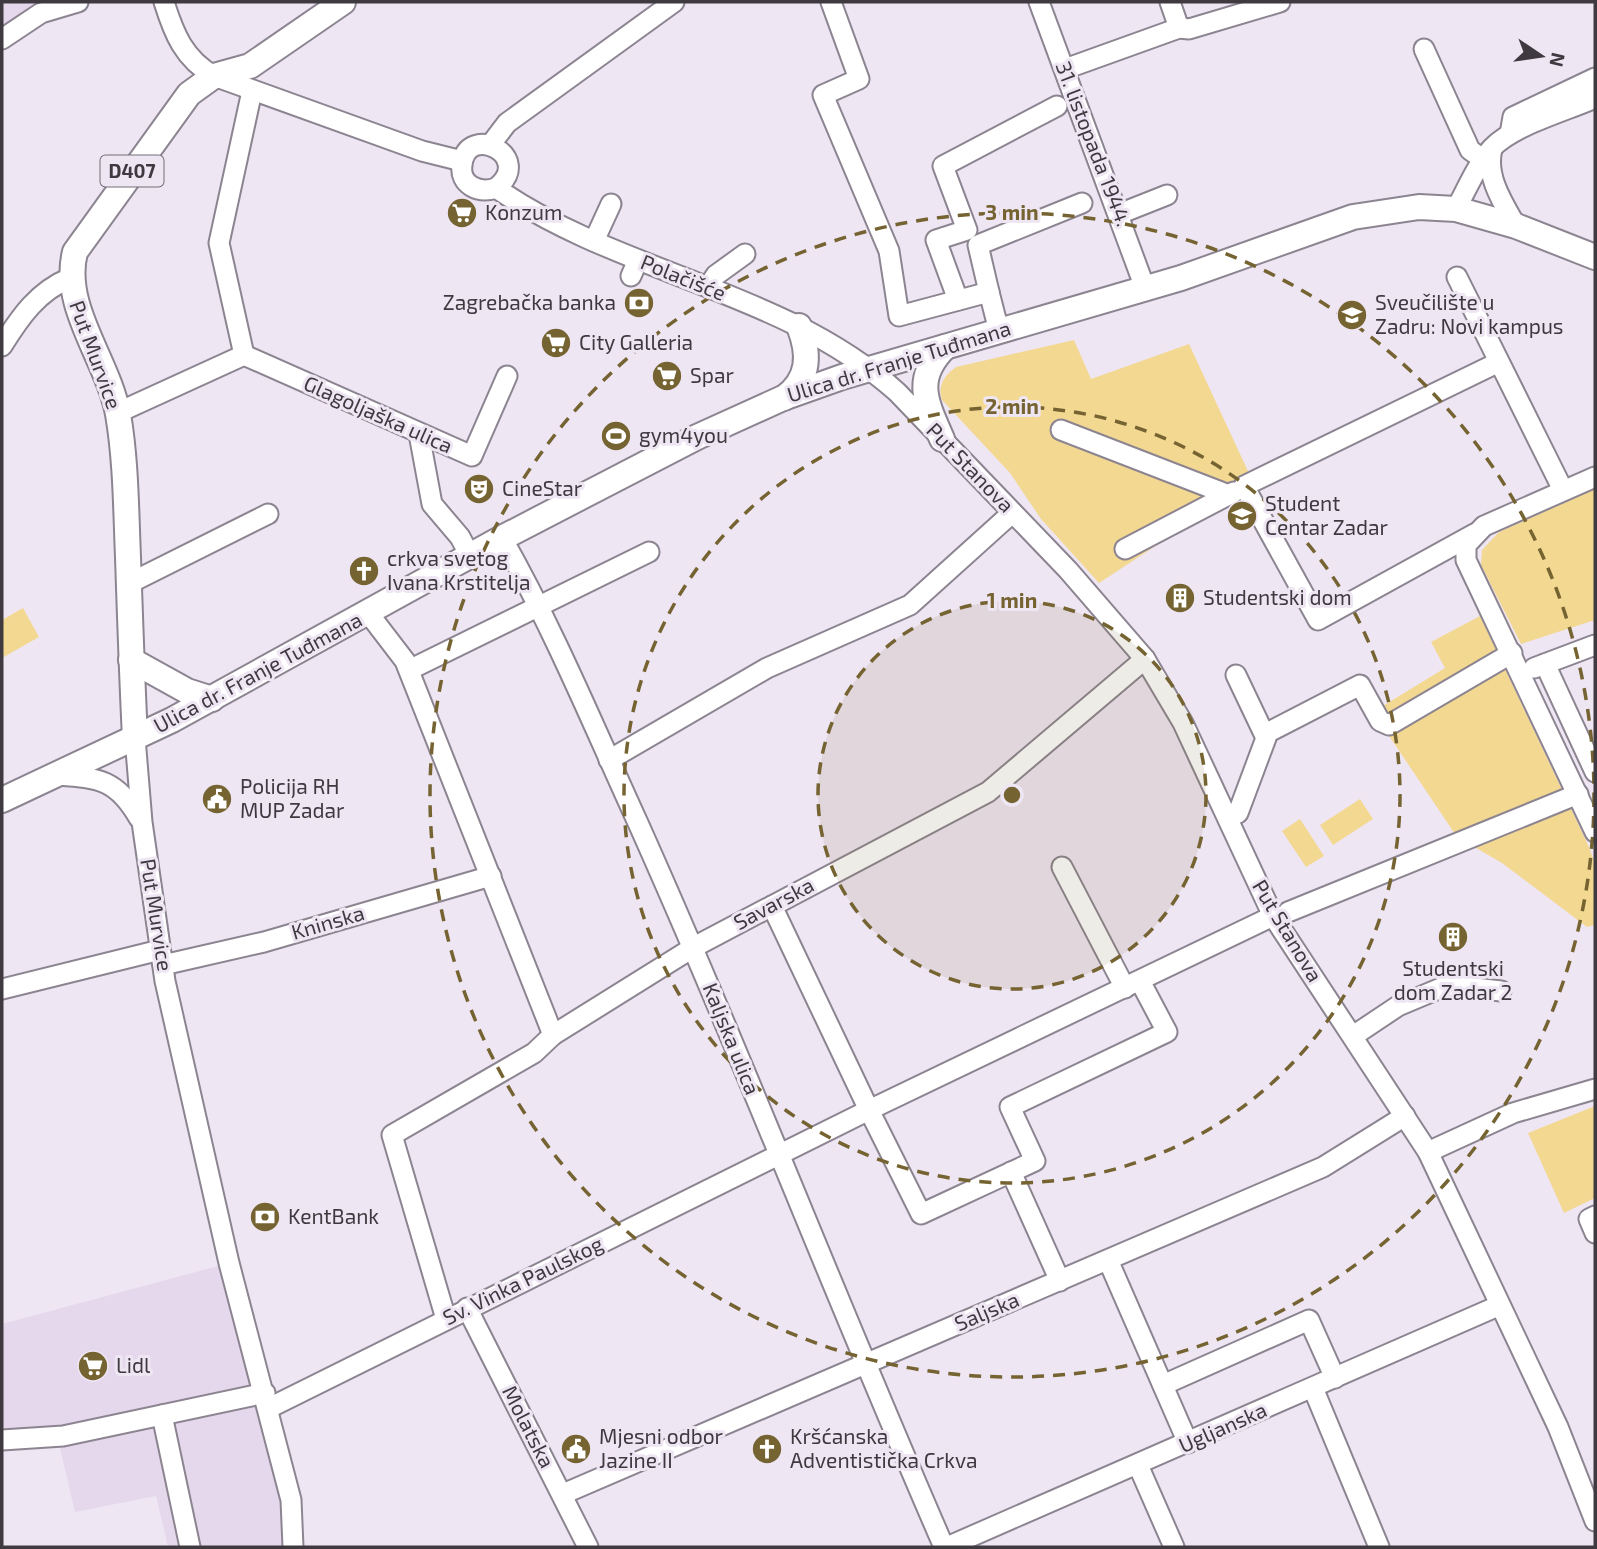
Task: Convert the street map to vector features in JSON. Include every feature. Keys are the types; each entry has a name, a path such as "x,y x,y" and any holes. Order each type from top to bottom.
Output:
{"main road":[{"name":"D407","path":"70,278 75,252 82,239 189,94 214,76 250,66 343,2"},
{"name":"Ulica dr. Franje Tuđmana","path":"2,800 212,699 502,538 697,437 783,398 870,368 1145,288 1353,217 1419,207 1456,209 1516,226 1595,257"},
{"name":"Put Murvice","path":"70,278 73,295 110,383 117,413 124,465 135,738"},
{"path":"783,398 795,389 807,364 806,345 799,326"},
{"path":"942,439 924,391 928,368 945,347"},
{"path":"131,660 187,691 212,699"}],"street":[{"path":"2,39 41,13 78,2"},
{"path":"164,2 183,50 200,68 214,76 422,151 462,161 470,149 491,144 507,123 674,2"},
{"path":"831,2 859,79 823,95 889,251 899,316 989,292"},
{"name":"31. listopada 1944.","path":"1039,2 1145,288"},
{"path":"1170,2 1179,29"},
{"path":"1065,69 1179,29 1189,29 1280,2"},
{"path":"1424,49 1470,150 1488,154"},
{"path":"1510,134 1513,117 1595,78"},
{"path":"117,413 244,355 219,243 252,91"},
{"path":"1456,209 1488,154 1510,134 1595,98"},
{"path":"958,300 936,240 967,230 943,166 1057,106"},
{"path":"491,144 503,153 508,168 502,183 496,188"},
{"path":"1488,154 1500,198 1516,226"},
{"name":"Polačišće","path":"462,161 463,176 473,188 496,188 514,201 594,241 634,268 708,287 799,326 831,342 870,368"},
{"path":"1119,214 1167,195"},
{"path":"999,331 978,245 1082,203"},
{"path":"594,241 611,204"},
{"path":"708,287 716,275 745,254"},
{"path":"1457,277 1497,363 1563,490"},
{"path":"3,343 44,291 70,278"},
{"name":"Glagoljaška ulica","path":"244,355 472,456 507,376"},
{"path":"1125,549 1497,363"},
{"name":"Put Stanova","path":"870,368 1068,570 1145,659 1183,723 1281,914 1353,1037 1427,1152 1465,1227 1498,1306 1558,1427 1595,1521"},
{"path":"1061,430 1237,491 1318,620 1474,534"},
{"path":"419,434 432,504 460,537 470,556"},
{"path":"1595,477 1483,526 1466,545 1466,560 1595,832"},
{"path":"609,760 767,668 910,605 1012,513"},
{"path":"128,584 268,514"},
{"name":"Kaljska ulica","path":"502,538 539,606 694,947 864,1364 945,1547"},
{"path":"409,670 649,552"},
{"path":"369,614 409,670 553,1035"},
{"path":"1521,673 1595,645"},
{"path":"1265,734 1360,685 1380,721 1389,725 1512,653"},
{"name":"Savarska","path":"446,1319 392,1135 534,1053 553,1035 694,947 988,792 1145,659"},
{"path":"1545,664 1595,772"},
{"path":"1236,675 1266,738 1238,813"},
{"name":"Put Murvice","path":"135,738 142,822 162,957 229,1263 291,1500 293,1547"},
{"path":"58,775 90,777 108,782 126,796 142,822"},
{"name":"Sv. Vinka Paulskog","path":"2,1440 63,1436 162,1415 267,1401 446,1319 779,1157 869,1110 1281,914 1578,794"},
{"path":"772,906 920,1214 1035,1161 1010,1107 1167,1032 1132,984 1062,867"},
{"name":"Kninska","path":"2,989 162,957 264,942 491,876"},
{"path":"1353,1037 1398,1006 1448,985 1501,991"},
{"path":"1427,1152 1513,1113 1595,1089"},
{"name":"Saljska","path":"563,1494 1323,1167 1405,1116"},
{"path":"1011,1171 1060,1281"},
{"path":"1595,1216 1589,1219 1595,1233"},
{"path":"1108,1260 1188,1443"},
{"name":"Ugljanska","path":"945,1547 1498,1306"},
{"name":"Molatska","path":"467,1308 588,1547"},
{"path":"1163,1385 1309,1320 1335,1378"},
{"path":"1313,1388 1380,1547"},
{"path":"162,1415 190,1547"},
{"path":"1138,1465 1174,1547"}],"shaded area":[{"path":"2,2 47,2 2,25"},
{"path":"1074,340 1091,379 1189,344 1253,482 1099,583 1041,519 1010,473 942,400 941,395 943,381 956,367"},
{"path":"1595,489 1595,620 1521,644 1481,565 1482,550 1499,532"},
{"path":"23,608 39,637 2,658 2,620"},
{"path":"1480,616 1589,847 1595,864 1595,925 1587,927 1502,863 1457,837 1373,712 1445,668 1431,642"},
{"path":"1360,799 1373,819 1333,845 1320,825"},
{"path":"1300,819 1324,856 1306,867 1282,831"},
{"path":"1595,1106 1595,1198 1564,1213 1528,1133"},
{"path":"229,1263 293,1547 168,1547 156,1496 75,1512 59,1444 2,1447 2,1324"}],"place":[{"name":"Konzum","path":"462,213"},
{"name":"Zagrebačka banka","path":"639,303"},
{"name":"Sveučilište u Zadru: Novi kampus","path":"1352,315"},
{"name":"City Galleria","path":"556,343"},
{"name":"Spar","path":"667,376"},
{"name":"gym4you","path":"616,436"},
{"name":"CineStar","path":"479,489"},
{"name":"Student Centar Zadar","path":"1242,516"},
{"name":"crkva svetog Ivana Krstitelja","path":"364,571"},
{"name":"Studentski dom","path":"1180,598"},
{"name":"Policija RH MUP Zadar","path":"217,799"},
{"name":"Studentski dom Zadar 2","path":"1453,937"},
{"name":"KentBank","path":"265,1217"},
{"name":"Lidl","path":"93,1366"},
{"name":"Mjesni odbor Jazine II","path":"576,1449"},
{"name":"Kršćanska Adventistička Crkva","path":"767,1449"}]}
